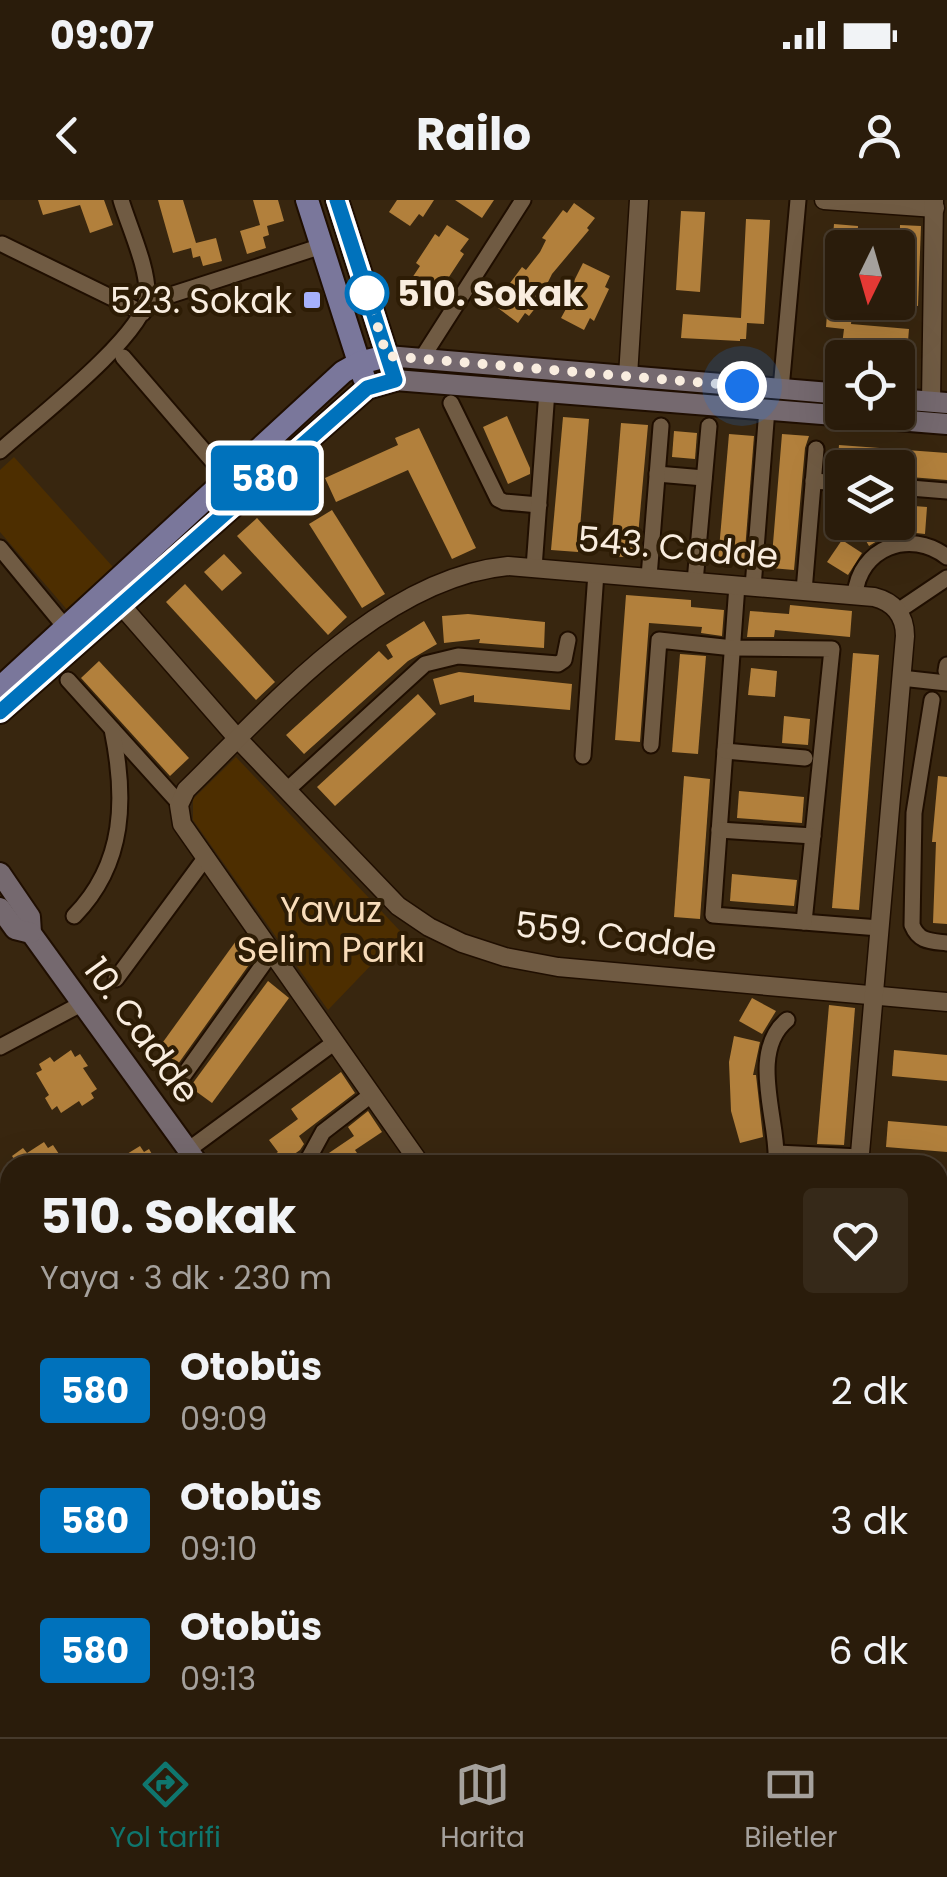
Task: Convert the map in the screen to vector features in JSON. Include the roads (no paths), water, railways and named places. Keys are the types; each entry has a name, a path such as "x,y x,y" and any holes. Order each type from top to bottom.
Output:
{"main road":[{"path":"307,200 367,388"},
{"path":"337,200 395,380"},
{"path":"0,688 342,372 359,363 387,356 422,358 825,393"},
{"path":"0,712 367,388 395,380 947,424"},
{"name":"10. Cadde","path":"0,874 30,916 31,933 192,1155"},
{"name":"10. Cadde","path":"0,908 16,929 31,933"}],"street":[{"path":"120,200 146,281 145,308"},
{"path":"422,358 524,200"},
{"path":"628,376 639,200"},
{"path":"781,389 798,200"},
{"path":"824,200 935,204 939,402"},
{"path":"2,244 145,308"},
{"path":"0,451 115,348 145,308 322,246"},
{"path":"123,357 228,479"},
{"path":"534,568 548,391"},
{"path":"450,403 498,498 539,505"},
{"path":"767,409 745,586 733,648 713,915 879,928"},
{"path":"649,578 660,426"},
{"path":"696,582 709,426"},
{"path":"804,591 816,449"},
{"path":"657,474 704,478"},
{"path":"814,481 825,482"},
{"path":"915,488 947,490"},
{"path":"855,595 856,580 864,566 887,547 905,543 924,545 947,557"},
{"path":"0,548 66,628"},
{"name":"543. Cadde","path":"179,802 186,790 325,659 386,613 462,576 490,568 534,568 855,595 880,598 898,611"},
{"path":"583,756 596,573"},
{"path":"860,1155 905,632 898,611 947,578"},
{"path":"928,590 947,600"},
{"name":"559. Cadde","path":"121,605 238,740 398,906 443,934 482,950 532,963 582,970 947,1002"},
{"path":"288,790 425,664 458,656 558,664 564,660 568,640"},
{"path":"651,745 659,640 733,648 832,649 804,922"},
{"path":"901,678 947,683"},
{"path":"68,680 179,802 182,824 414,1155"},
{"path":"932,700 914,814 912,925 916,936 947,943"},
{"path":"74,916 104,879 116,838 119,772 112,729"},
{"path":"725,751 805,758"},
{"path":"719,830 813,836"},
{"path":"116,979 206,857"},
{"path":"181,1079 272,952"},
{"path":"0,1047 83,1002"},
{"path":"775,1155 768,1101 769,1065 775,1034 787,1020"},
{"path":"195,1155 335,1042"},
{"path":"310,1155 323,1132 372,1094"}],"place":[{"name":"510. Sokak","path":"367,293"},
{"name":"523. Sokak","path":"312,300"}],"park label":[{"name":"Yavuz Selim Parkı","path":"331,929"}]}
